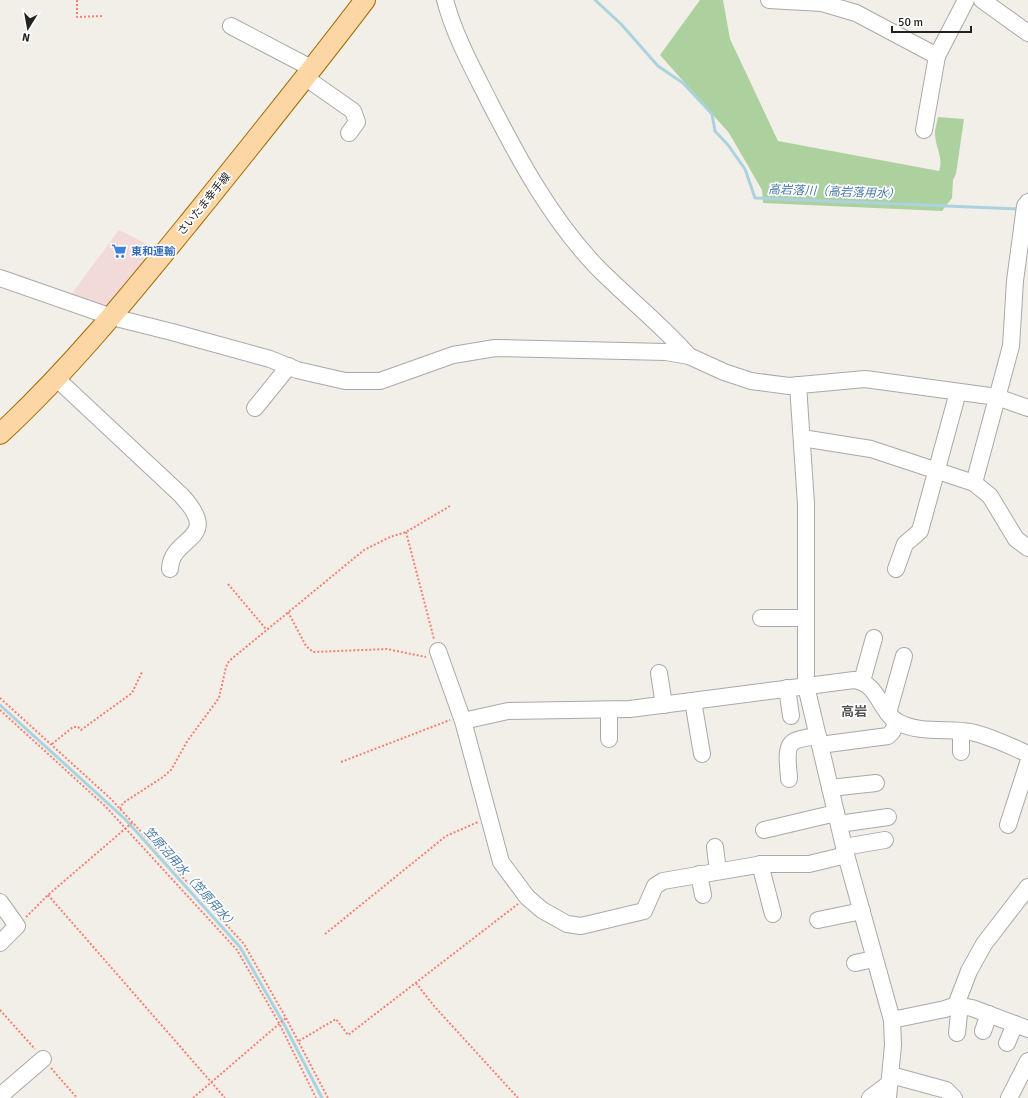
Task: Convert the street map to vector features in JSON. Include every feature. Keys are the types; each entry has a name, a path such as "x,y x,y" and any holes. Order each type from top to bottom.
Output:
{"main road":[{"name":"さいたま幸手線","path":"0,434 57,379 112,317 309,74 365,0"}],"street":[{"path":"445,0 458,40 514,151 532,182 563,228 596,265 668,332 689,356"},
{"path":"769,0 822,3 856,13 937,56"},
{"path":"924,130 937,56 966,0"},
{"path":"986,1 1028,33"},
{"path":"232,26 309,74 353,111 357,122 349,133"},
{"path":"974,483 1011,346 1023,253 1025,206 1028,202"},
{"path":"0,278 112,317 270,359 345,382 380,381 453,355 495,348 666,352 689,356 724,372 751,381 798,385 865,379 997,397 1028,408"},
{"path":"255,408 289,366"},
{"path":"57,379 181,495 195,512 198,519 197,528 191,539 174,556 170,568"},
{"path":"798,385 806,504 804,618 806,686 845,851 892,1020 893,1045 890,1085"},
{"path":"896,569 905,544 920,531 938,471 958,392"},
{"path":"802,438 871,449 974,483 990,496 1016,539 1028,548"},
{"path":"761,618 804,618"},
{"path":"862,681 874,638"},
{"path":"439,654 462,718 501,862 527,897 542,910 567,924 581,926 644,911 655,886 663,881 760,864 809,864 845,851 885,840"},
{"path":"789,779 788,755 793,741 888,736 892,732 893,717 904,656"},
{"path":"659,673 664,705"},
{"path":"462,718 508,711 609,710 664,705 854,680 862,681 874,691 893,717 910,727 971,732 998,741 1028,754"},
{"path":"787,688 791,716"},
{"path":"693,701 702,754"},
{"path":"609,710 609,739"},
{"path":"961,752 962,732"},
{"path":"1008,825 1028,763"},
{"path":"830,788 876,783"},
{"path":"764,830 838,819 888,816"},
{"path":"715,847 718,871"},
{"path":"760,864 773,914"},
{"path":"699,874 703,894"},
{"path":"957,1033 959,1014 956,1005 969,971 984,944 1028,887"},
{"path":"0,902 17,926 0,943"},
{"path":"818,920 862,911"},
{"path":"855,963 874,958"},
{"path":"892,1020 945,1009 956,1005 972,1008 1021,1026 1007,1043"},
{"path":"982,1032 989,1014"},
{"path":"0,1096 43,1059"},
{"path":"1010,1098 1028,1061"},
{"path":"870,1098 890,1085 946,1090 954,1098"}],"path":[{"path":"76,0 77,17 104,16"},
{"path":"120,809 123,804 164,777 171,770 188,740 220,698 227,664 266,629 364,550 390,537 406,532 450,506"},
{"path":"288,612 306,646 314,652 387,650 419,656 439,654 406,532"},
{"path":"228,584 266,629"},
{"path":"52,744 73,727 78,727 81,730 132,693 142,672"},
{"path":"0,698 52,744 133,822 244,944 286,1018 328,1098"},
{"path":"0,710 106,806 237,950 279,1023 316,1098"},
{"path":"341,762 462,718"},
{"path":"325,934 446,836 488,818"},
{"path":"17,926 48,895 133,822"},
{"path":"48,895 225,1098"},
{"path":"298,1042 336,1019 348,1035 527,897"},
{"path":"416,983 434,1006 518,1098"},
{"path":"193,1098 286,1018"}],"shaded area":[{"path":"119,230 159,250 116,303 105,308 70,296"}],"green space":[{"path":"700,0 723,0 730,39 778,141 939,171 940,157 935,138 938,117 964,119 956,174 953,180 952,198 942,211 763,203 762,190 729,133 660,55"}],"waterway":[{"name":"高岩落川（高岩落用水）","path":"595,0 621,24 658,66 683,83 712,114 715,131 728,145 745,169 755,198 1020,209"},
{"name":"笠原沼用水（笠原用水）","path":"0,705 125,819 240,947 285,1026 322,1098"}],"place":[{"name":"東和運輸","path":"119,251"}],"district":[{"name":"高岩","path":"854,712"}]}
